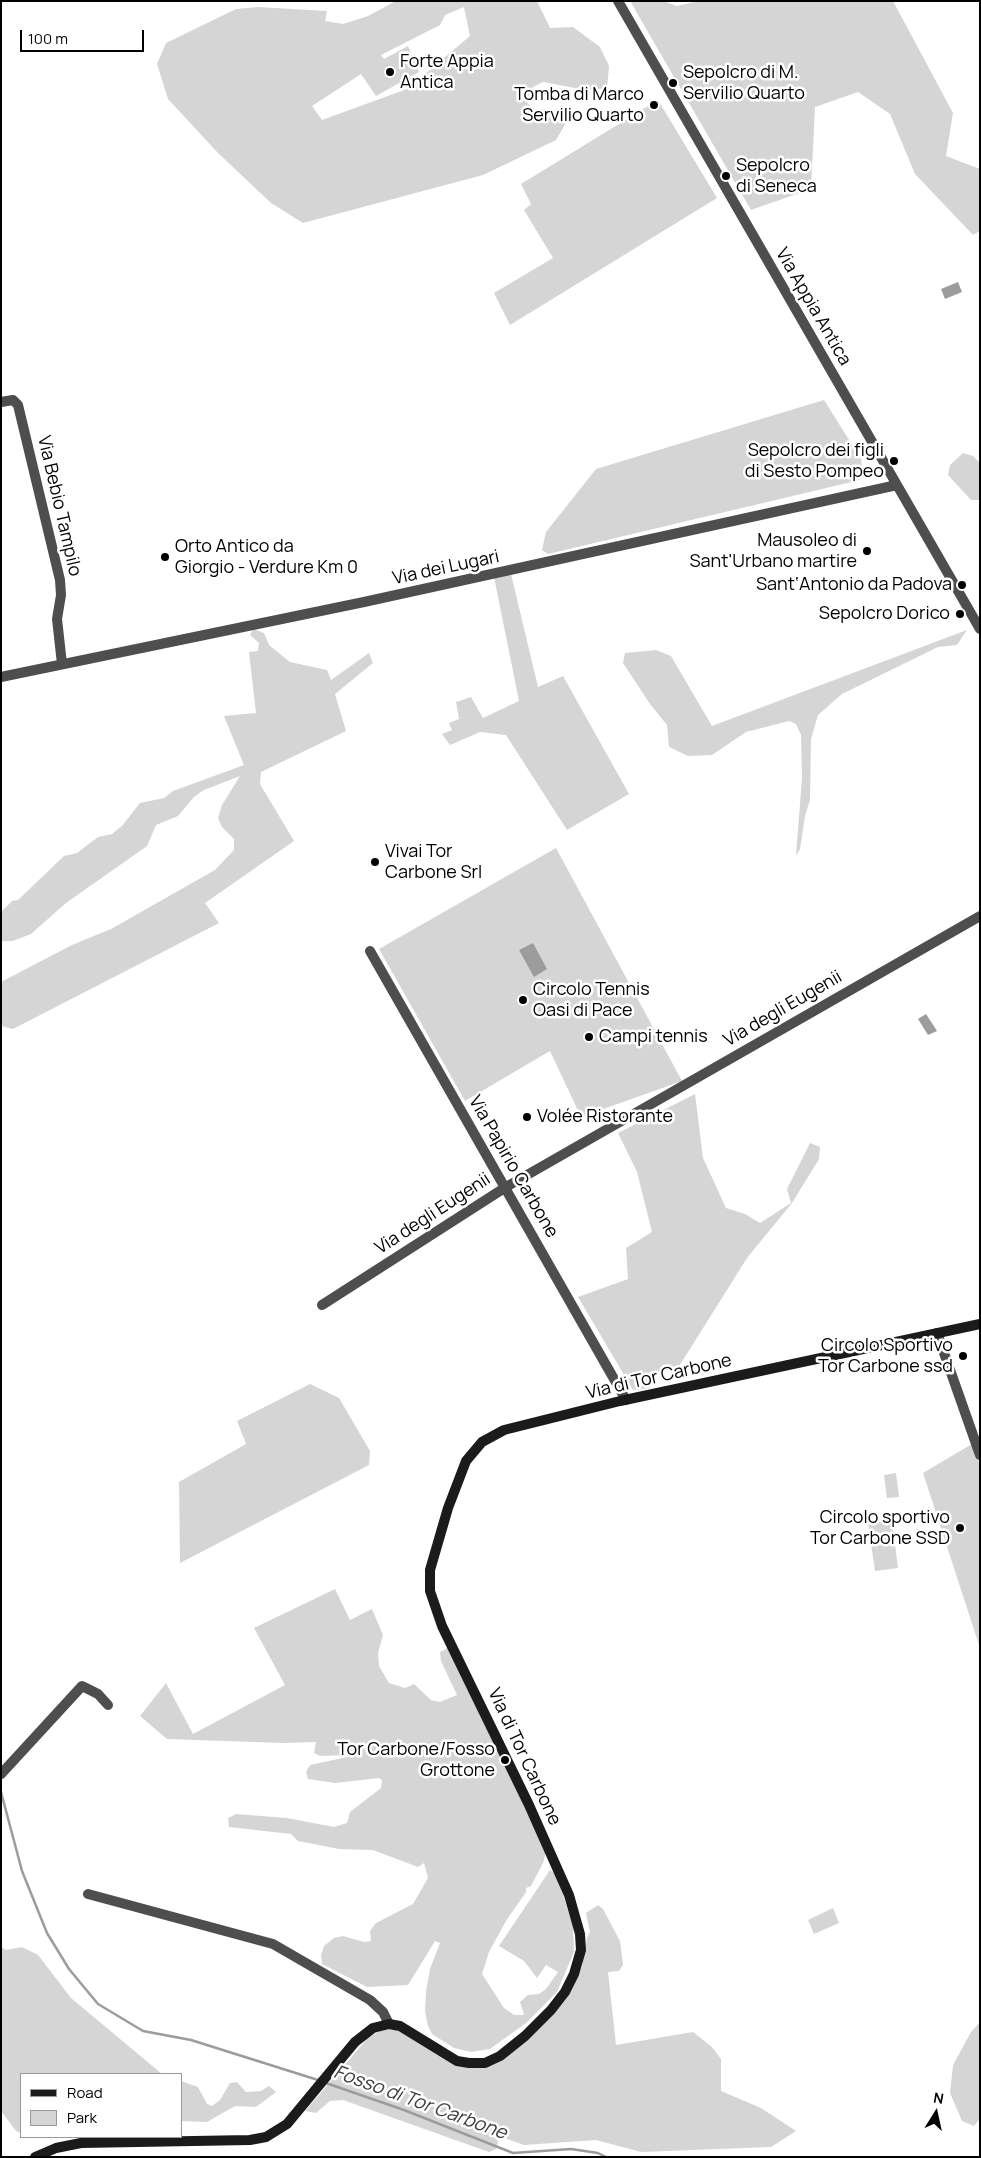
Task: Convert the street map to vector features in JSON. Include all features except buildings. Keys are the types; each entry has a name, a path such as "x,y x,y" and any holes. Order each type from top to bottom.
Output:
{"main road":[{"name":"Via di Tor Carbone","path":"389,2024 410,2030 458,2060 474,2064 491,2061 509,2050 541,2021 558,2001 574,1974 580,1957 581,1942 563,1879 486,1714 442,1626 430,1596 429,1578 437,1544 457,1483 469,1457 482,1442 493,1434 509,1428 626,1400 980,1324"},
{"path":"35,2157 56,2148 81,2143 262,2138 285,2127 365,2033 389,2024"}],"street":[{"name":"Via Appia Antica","path":"618,1 980,629"},
{"name":"Via Bebio Tampilo","path":"1,402 13,400 18,405 61,585 57,619 62,664"},
{"name":"Via dei Lugari","path":"1,676 364,602 897,485"},
{"name":"Via degli Eugenii","path":"322,1305 506,1186 980,916"},
{"name":"Via Papirio Carbone","path":"370,952 506,1186 626,1400"},
{"path":"937,1333 980,1455"},
{"path":"1,1774 82,1686 98,1694 108,1705"},
{"path":"88,1894 273,1944 370,2000 383,2012 389,2024"}],"green space":[{"path":"396,1 537,1 550,28 573,27 600,47 609,66 607,89 580,89 543,82 533,87 526,101 536,112 566,123 556,140 483,175 303,223 271,203 218,153 168,99 157,64 166,43 236,9 258,7 327,11 325,21 343,24 368,16","holes":["464,7 470,36 407,89 322,120 312,106 361,74 376,96 419,72 408,46 384,59 381,55 440,25 445,15"]},
{"path":"630,1 663,1 677,6 699,1 893,1 953,113 946,156 980,169 980,231 973,235 915,174 890,114 858,92 815,107 811,189 751,210"},
{"path":"658,100 717,198 510,325 494,293 553,258 524,210 531,204 521,184"},
{"path":"824,400 861,459 863,474 860,480 548,554 542,550 546,532 596,469"},
{"path":"963,453 973,456 980,463 980,500 971,500 948,475 950,465"},
{"path":"511,574 538,687 563,676 629,794 567,830 506,735 480,732 450,745 442,734 452,730 449,723 459,719 456,702 471,697 483,718 519,701 494,577"},
{"path":"253,629 264,633 269,645 290,662 327,670 331,680 369,653 373,663 335,694 346,731 261,772 260,784 294,841 205,903 219,923 13,1029 1,1026 1,982 72,945 111,929 215,870 234,850 234,839 222,827 218,818 222,805 240,776 204,790 194,797 178,816 156,825 147,846 66,903 31,934 13,941 1,941 1,912 12,901 18,900 64,856 77,853 98,837 112,834 122,826 140,803 164,798 173,791 244,765 224,716 256,713 249,652 258,651 259,643 250,635"},
{"path":"967,630 957,645 938,647 842,694 818,715 811,739 810,800 805,816 800,849 796,856 802,778 801,735 796,724 789,721 746,732 712,755 688,756 669,747 667,725 650,704 623,663 625,653 656,650 671,656 712,726"},
{"name":"Circolo Tennis Oasi di Pace","path":"556,848 682,1081 581,1117 550,1051 465,1101 379,949"},
{"path":"695,1094 703,1158 726,1208 745,1214 760,1223 791,1203 787,1189 810,1143 820,1147 819,1159 792,1203 747,1258 678,1368 649,1375 650,1388 633,1390 578,1297 628,1279 626,1248 652,1232 637,1172 618,1133"},
{"path":"310,1384 339,1398 370,1451 369,1465 180,1563 179,1482 246,1444 237,1421"},
{"name":"Circolo sportivo Tor Carbone SSD","path":"972,1444 980,1465 980,1648 923,1473"},
{"path":"896,1473 899,1497 887,1498 884,1475"},
{"path":"892,1520 898,1568 875,1571 868,1523"},
{"path":"335,1589 350,1620 372,1609 383,1635 378,1653 379,1666 389,1683 405,1688 414,1684 431,1700 440,1702 457,1695 441,1661 440,1652 448,1648 546,1852 543,1863 531,1886 526,1888 526,1892 506,1921 489,1952 482,1974 504,2008 514,2015 524,2015 520,2002 528,1995 539,1994 546,1989 558,1972 546,1965 537,1978 524,1961 499,1946 550,1870 556,1874 573,1927 574,1952 557,1992 526,2023 490,2049 471,2052 454,2048 432,2034 428,2026 425,2011 426,1992 430,1969 440,1943 435,1941 408,1985 367,1987 322,1964 321,1955 324,1946 334,1938 343,1936 364,1942 371,1941 370,1931 376,1923 413,1904 428,1878 424,1863 418,1867 373,1850 339,1849 298,1841 291,1834 229,1827 228,1818 236,1814 287,1818 334,1827 347,1823 350,1812 381,1788 382,1780 379,1778 335,1783 308,1779 306,1772 310,1765 347,1757 348,1755 320,1756 314,1753 316,1742 283,1743 167,1739 140,1716 166,1683 193,1734 285,1685 254,1628"},
{"path":"598,1905 603,1909 620,1941 623,1965 619,1971 608,1972 616,2045 693,2032 712,2047 721,2059 721,2091 761,2108 796,2131 771,2147 641,2152 596,2140 524,2145 496,2135 498,2143 496,2149 489,2152 343,2100 330,2101 316,2113 305,2111 368,2038 380,2031 388,2029 404,2031 447,2060 480,2065 536,2029 564,2002 572,1989 582,1967 587,1938 590,1932 586,1913"},
{"path":"833,1908 839,1923 814,1934 808,1920"},
{"path":"1,1947 6,1950 22,1947 38,1955 71,1998 161,2073 20,2073 20,2133 16,2131 1,2111"},
{"path":"980,2022 980,2119 974,2126 962,2121 950,2093 953,2065 971,2032"},
{"path":"182,2081 198,2087 207,2104 212,2106 220,2100 230,2083 237,2082 246,2092 261,2091 269,2086 276,2092 256,2107 235,2106 207,2122 182,2121"}],"shaded area":[{"path":"958,282 962,292 945,299 941,289"},
{"path":"533,943 547,969 534,977 519,950"},
{"path":"926,1014 937,1031 928,1035 918,1019"}],"waterway":[{"path":"1,1792 22,1871 47,1933 69,1969 98,2004 143,2031 191,2040 318,2080"},
{"name":"Fosso di Tor Carbone","path":"326,2083 404,2110 513,2153 571,2149 598,2153 606,2157"}],"place":[{"name":"Forte Appia Antica","path":"390,72"},
{"name":"Sepolcro di M. Servilio Quarto","path":"673,83"},
{"name":"Tomba di Marco Servilio Quarto","path":"654,105"},
{"name":"Sepolcro di Seneca","path":"726,176"},
{"name":"Sepolcro dei figli di Sesto Pompeo","path":"894,461"},
{"name":"Mausoleo di Sant'Urbano martire","path":"867,551"},
{"name":"Orto Antico da Giorgio - Verdure Km 0","path":"165,557"},
{"name":"Sant‘Antonio da Padova","path":"962,585"},
{"name":"Sepolcro Dorico","path":"960,614"},
{"name":"Vivai Tor Carbone Srl","path":"375,862"},
{"name":"Circolo Tennis Oasi di Pace","path":"523,1000"},
{"name":"Campi tennis","path":"589,1037"},
{"name":"Volée Ristorante","path":"527,1117"},
{"name":"Circolo Sportivo Tor Carbone ssd","path":"963,1356"},
{"name":"Circolo sportivo Tor Carbone SSD","path":"960,1528"},
{"name":"Tor Carbone/Fosso Grottone","path":"505,1760"}]}
